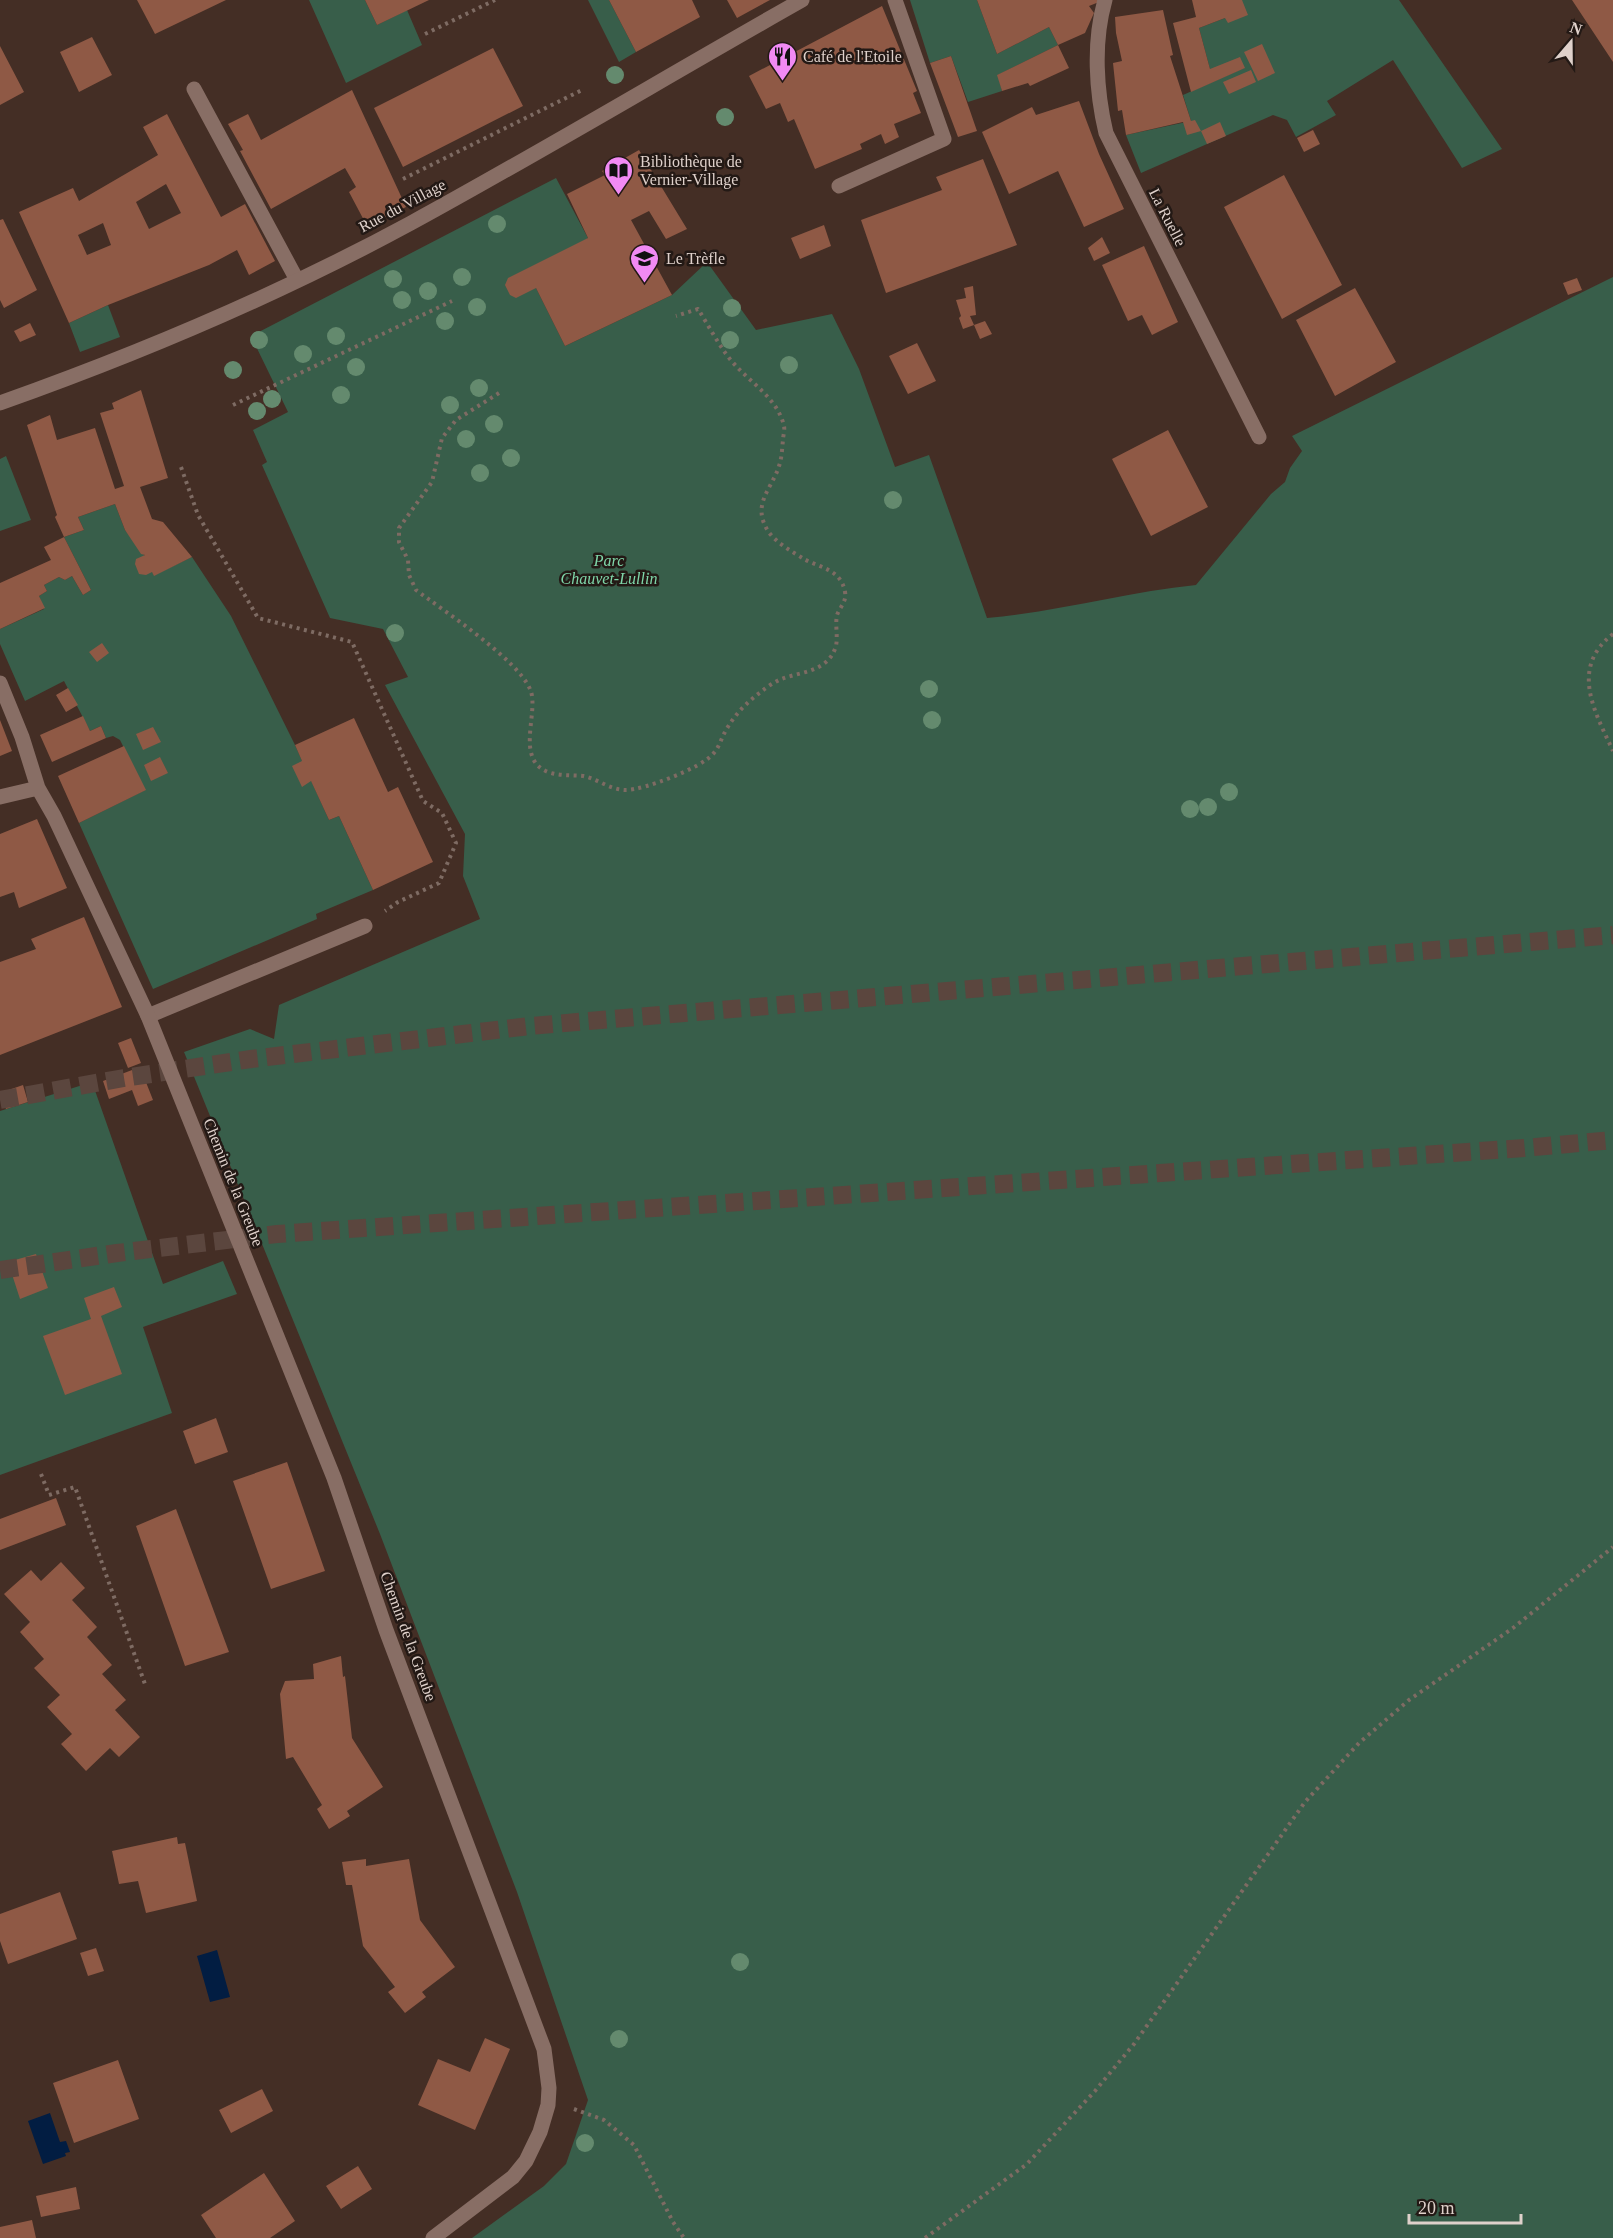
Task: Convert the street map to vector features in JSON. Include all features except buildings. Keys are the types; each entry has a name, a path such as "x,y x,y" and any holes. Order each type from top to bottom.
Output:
{"street":[{"name":"Rue du Village","path":"0,403 83,374 297,280 410,223 802,0"},
{"path":"839,186 944,139 895,0"},
{"name":"La Ruelle","path":"1105,0 1099,21 1099,101 1106,133 1260,436"},
{"path":"194,89 297,280"},
{"name":"Chemin de la Greube","path":"0,683 38,788 54,816 148,1016 334,1478 386,1630 544,2049 549,2088 548,2105 533,2147 513,2177 433,2238"},
{"path":"0,797 38,788"},
{"path":"148,1016 365,926"}],"path":[{"path":"426,34 495,0"},
{"path":"403,179 584,89"},
{"path":"233,405 452,301"},
{"path":"499,393 456,420 442,438 432,482 399,528 399,542 408,560 409,575 416,590 515,666 529,685 533,695 529,731 531,753 544,771 586,777 611,788 625,790 643,787 701,765 715,753 725,730 743,707 779,680 816,669 832,656 837,644 837,616 845,600 845,591 840,580 828,568 806,560 778,542 768,531 761,504 779,465 784,427 775,407 759,386 736,366 698,309 676,316"},
{"path":"180,467 198,515 258,618 352,642 423,801 442,813 456,843 439,883 398,902 365,926"},
{"path":"1613,634 1595,656 1588,681 1592,706 1613,751"},
{"path":"41,1474 49,1495 75,1487 146,1688"},
{"path":"925,2238 1027,2164 1095,2091 1134,2044 1305,1802 1359,1743 1409,1700 1513,1628 1613,1547"},
{"path":"548,2105 579,2110 604,2120 634,2145 673,2222 684,2238"}],"green space":[{"path":"309,0 365,0 377,25 407,10 422,45 346,83"},
{"path":"588,0 609,0 636,52 619,62"},
{"path":"910,0 977,0 997,54 1049,27 1058,45 998,75 1002,91 968,102 951,56 930,63"},
{"path":"1218,0 1399,0 1502,149 1462,168 1393,60 1327,101 1336,115 1296,137 1287,120 1273,115 1141,173 1126,135 1191,121 1183,95 1244,68 1210,69 1199,28 1225,18"},
{"name":"Parc Chauvet-Lullin","path":"556,178 588,238 536,288 565,346 672,295 707,262 756,330 832,314 859,369 895,467 929,455 987,618 1196,585 1271,494 1285,482 1290,468 1302,451 1292,436 1613,277 1613,2238 472,2238 544,2186 566,2164 588,2100 517,1892 380,1534 184,1052 250,1029 274,1039 279,1005 480,919 463,876 465,834 385,685 408,677 383,629 330,618 262,465 267,462 253,430 288,412 251,336"},
{"path":"108,305 120,337 80,352 69,323"},
{"path":"6,456 31,520 0,531 0,459"},
{"path":"115,504 125,530 143,553 154,575 192,557 231,616 295,745 329,820 339,816 373,890 316,914 317,919 153,989 79,823 145,790 120,740 113,736 106,738 101,726 90,731 64,681 25,701 0,644 0,629 44,609 39,596 47,591 44,585 59,577 65,580 72,576 83,595 91,590 64,537 84,530 78,517"},
{"path":"92,1082 163,1284 223,1261 237,1294 143,1327 172,1413 0,1475 0,1111"}],"water":[{"path":"217,1950 230,1997 210,2002 197,1956"},
{"path":"50,2113 60,2142 66,2141 70,2152 65,2153 66,2156 43,2164 28,2121"}],"tunnel":[{"path":"0,1100 251,1059 530,1026 1613,935"},
{"path":"0,1270 277,1234 1613,1140"}],"place":[{"name":"Café de l'Etoile","path":"782,82"},
{"name":"Bibliothèque de Vernier-Village","path":"619,196"},
{"name":"Le Trèfle","path":"645,284"}]}
